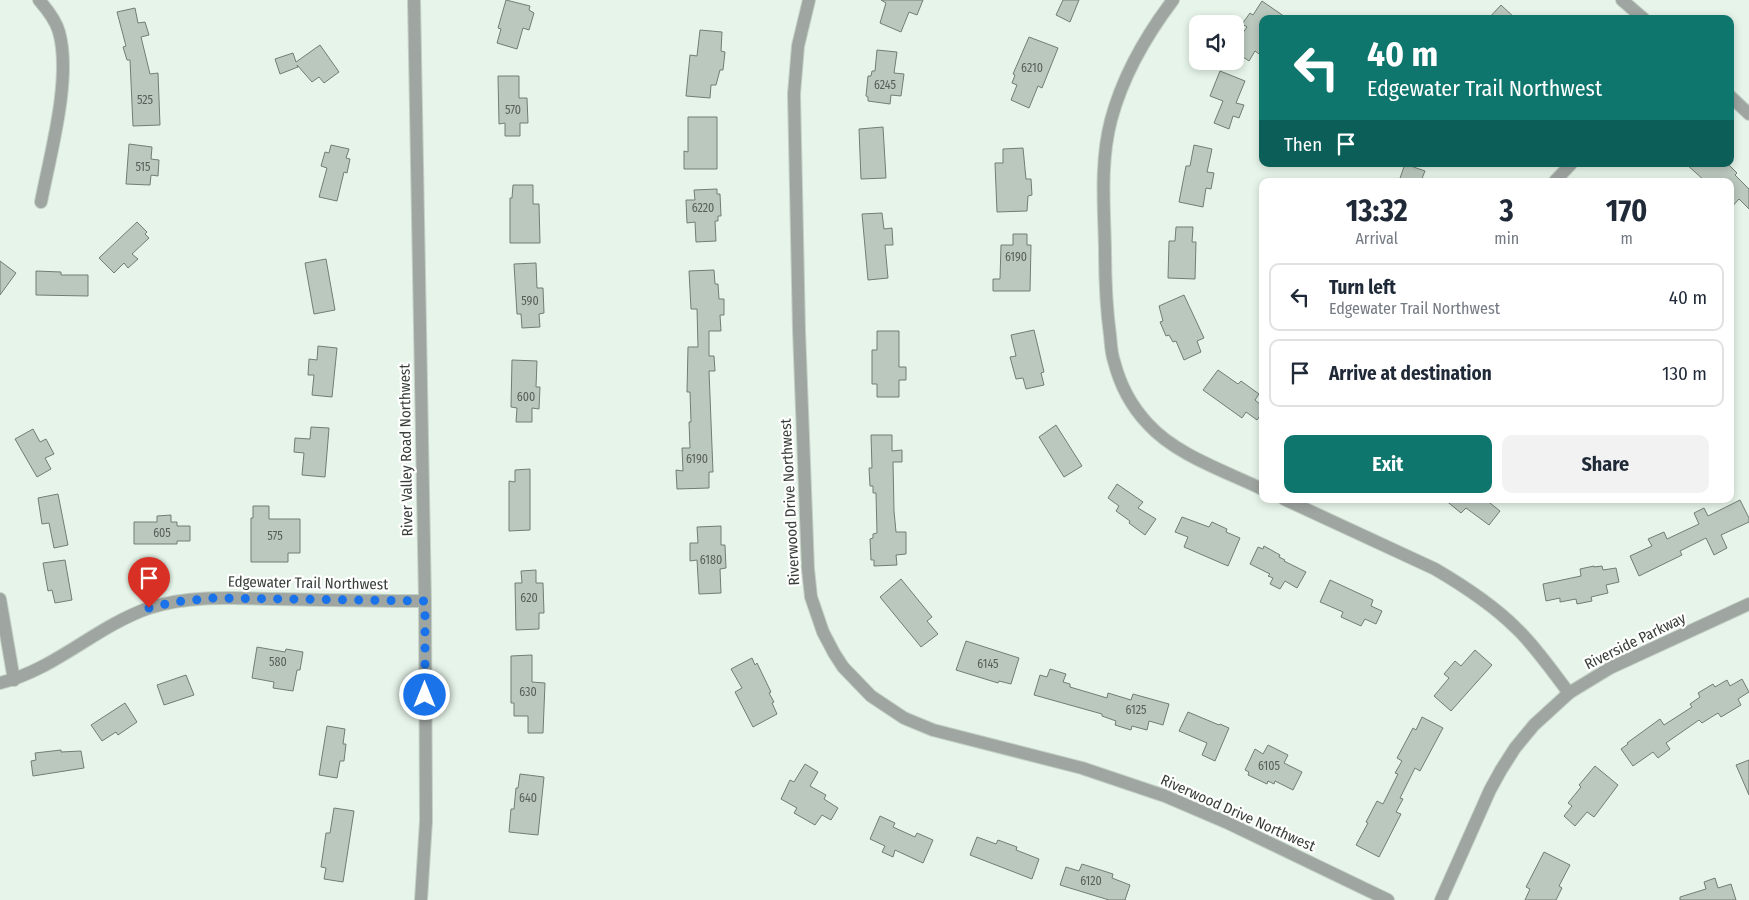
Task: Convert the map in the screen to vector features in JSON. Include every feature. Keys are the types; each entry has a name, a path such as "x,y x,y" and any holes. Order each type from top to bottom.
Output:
{"street":[{"path":"38,0 44,5 59,31 62,56 61,95 41,202"},
{"name":"River Valley Road Northwest","path":"414,0 425,601 426,821 421,900"},
{"name":"Riverwood Drive Northwest","path":"808,0 798,46 794,94 806,540 811,597 823,632 834,653 843,666 871,696 904,718 933,730 1082,768 1165,796 1228,823 1388,900"},
{"path":"1173,0 1139,50 1124,80 1110,121 1103,169 1106,302 1113,359 1120,382 1132,404 1148,425 1166,441 1259,488"},
{"path":"1622,0 1639,15"},
{"path":"1734,100 1749,114"},
{"path":"1558,178 1568,167"},
{"path":"1293,503 1435,569 1458,583 1490,605 1516,628 1539,653 1569,693"},
{"name":"Edgewater Trail Northwest","path":"0,683 14,680 51,664 122,619 149,608 174,602 214,598 425,601"},
{"path":"0,599 14,680"},
{"name":"Riverside Parkway","path":"1441,900 1500,770 1534,725 1569,693 1610,668 1749,604"}],"building":[{"path":"506,0 530,6 529,10 534,13 529,30 523,28 517,49 497,43 501,29 498,28"},
{"path":"881,0 923,0 917,15 909,12 901,32 880,23 886,3"},
{"path":"1063,0 1079,0 1070,22 1056,15"},
{"path":"1262,1 1282,15 1259,15 1259,54 1255,51 1249,61 1244,58 1244,31 1247,27 1244,25 1244,21 1250,13 1253,15"},
{"path":"1501,5 1512,15 1492,15"},
{"path":"135,8 138,23 145,22 149,35 141,37 150,74 158,73 160,125 133,126 130,60 127,60 123,47 126,46 117,12"},
{"path":"700,30 722,32 721,51 725,52 723,70 720,70 716,85 711,85 710,98 686,96 690,55 697,56"},
{"path":"1029,37 1058,48 1042,88 1038,86 1029,108 1011,100 1017,85 1012,83 1015,75 1013,74"},
{"path":"320,45 339,72 324,83 319,77 312,82 297,65 298,67 280,74 275,59 293,53 296,62"},
{"path":"877,50 897,52 894,73 904,74 901,96 891,95 890,104 868,101 866,96 868,76 871,76 872,71 875,71"},
{"path":"1220,71 1245,81 1236,103 1244,105 1239,118 1233,116 1229,129 1214,123 1223,101 1210,96"},
{"path":"498,76 519,76 519,98 527,98 528,123 520,123 520,136 505,136 505,123 499,124"},
{"path":"688,117 717,117 717,169 684,169 684,151 688,152"},
{"path":"883,127 886,178 861,179 859,129"},
{"path":"129,144 152,147 151,159 159,160 158,176 151,175 150,185 126,184"},
{"path":"331,145 349,149 346,158 350,159 347,173 344,172 337,201 319,197 327,168 321,166 325,152 329,153"},
{"path":"1194,145 1212,149 1207,172 1214,173 1211,189 1206,188 1203,207 1179,202 1186,166 1190,166"},
{"path":"1023,148 1026,179 1031,179 1032,195 1028,196 1027,211 997,212 995,163 1003,163 1003,149"},
{"path":"1404,167 1414,167 1425,171 1422,178 1400,178"},
{"path":"1689,167 1731,167 1737,173 1735,175 1749,189 1749,209 1739,199 1734,205 1734,178 1702,178"},
{"path":"513,185 533,185 533,204 539,204 540,243 510,243 510,198 512,198"},
{"path":"717,189 717,194 720,194 721,216 718,216 718,221 715,221 716,241 696,242 695,222 687,223 686,200 695,200 694,190"},
{"path":"882,213 884,229 892,228 893,245 885,245 888,278 868,280 862,214"},
{"path":"137,222 147,232 145,234 149,238 132,254 138,259 128,268 124,263 114,273 99,258"},
{"path":"1176,227 1193,227 1192,242 1196,242 1195,279 1168,278 1169,241 1175,241"},
{"path":"1013,234 1027,234 1027,245 1031,245 1030,291 993,291 993,279 1000,279 1001,245 1013,245"},
{"path":"326,259 335,310 314,314 305,263"},
{"path":"0,261 16,273 0,295"},
{"path":"536,263 537,288 543,288 544,313 539,314 540,327 522,328 521,314 517,314 514,264"},
{"path":"714,270 715,284 718,284 719,299 724,299 724,315 720,315 721,331 709,331 709,356 714,356 715,371 709,371 713,472 709,472 709,488 677,489 676,470 683,471 682,448 690,448 690,392 687,392 688,347 698,347 697,309 691,309 689,271"},
{"path":"36,271 61,272 61,275 88,275 88,296 36,295"},
{"path":"1184,295 1204,338 1197,341 1201,352 1184,360 1176,341 1173,342 1169,335 1166,336 1160,322 1163,321 1159,306"},
{"path":"1034,330 1044,372 1041,373 1044,385 1026,389 1023,378 1016,379 1010,357 1016,356 1011,335"},
{"path":"877,331 899,331 899,367 906,367 906,380 899,380 899,397 877,397 877,384 872,384 872,350 877,350"},
{"path":"318,346 337,348 332,397 312,395 314,375 308,375 309,359 317,360"},
{"path":"512,360 537,361 536,387 540,387 539,409 532,408 532,422 516,422 517,408 511,407"},
{"path":"1218,370 1238,384 1241,381 1259,394 1255,400 1259,403 1259,417 1257,420 1246,412 1242,418 1203,390"},
{"path":"1056,425 1082,466 1064,477 1039,437"},
{"path":"311,427 329,428 325,477 302,475 304,453 294,452 295,438 310,439"},
{"path":"33,429 40,442 46,439 54,454 45,458 51,469 37,477 15,439"},
{"path":"871,435 892,435 892,451 902,450 902,462 893,462 894,511 896,532 906,532 906,554 896,555 897,565 874,566 874,560 871,560 870,539 873,538 873,534 877,533 876,493 873,493 873,486 870,486 869,468 872,468"},
{"path":"530,469 530,530 509,531 509,481 515,482 515,470"},
{"path":"1117,484 1143,502 1138,508 1156,519 1145,535 1116,511 1119,506 1108,498"},
{"path":"58,494 68,545 54,548 49,523 42,524 38,498"},
{"path":"1740,500 1749,518 1749,522 1721,535 1727,548 1714,555 1706,538 1680,551 1682,555 1639,576 1630,556 1652,546 1648,539 1664,532 1667,539 1699,524 1694,513 1704,508 1708,516"},
{"path":"1449,503 1490,503 1500,511 1489,525 1466,508 1461,513"},
{"path":"253,506 269,506 269,519 300,519 300,553 288,553 288,562 251,562 251,518 253,518"},
{"path":"171,515 171,522 177,522 177,526 190,526 190,541 177,541 177,544 134,544 134,522 157,522 157,516"},
{"path":"1182,517 1209,527 1212,522 1227,529 1226,532 1240,538 1228,566 1184,547 1188,537 1175,532"},
{"path":"721,526 721,545 725,545 726,568 720,569 721,593 699,594 697,560 690,561 690,543 698,543 697,527"},
{"path":"1264,546 1280,555 1279,557 1284,561 1306,572 1297,588 1285,581 1280,589 1270,584 1273,578 1268,576 1270,574 1250,564 1258,547 1263,549"},
{"path":"65,560 72,600 55,603 52,590 48,591 43,563"},
{"path":"1602,566 1603,570 1616,568 1619,582 1606,585 1608,593 1591,597 1592,601 1577,604 1576,599 1560,602 1560,598 1546,601 1543,584 1581,576 1580,569"},
{"path":"536,570 536,583 543,583 544,613 539,613 539,629 516,630 515,583 522,583 521,571"},
{"path":"901,579 932,617 927,621 938,634 921,647 880,597"},
{"path":"1330,580 1373,600 1371,606 1382,611 1376,624 1365,619 1361,626 1341,617 1343,612 1320,602"},
{"path":"966,641 1019,658 1011,684 999,681 998,683 956,670"},
{"path":"257,647 285,652 286,649 303,652 300,670 297,670 293,691 273,688 274,682 252,678"},
{"path":"1475,650 1492,665 1451,711 1434,696 1449,678 1444,674 1455,661 1461,666"},
{"path":"532,655 532,682 545,683 543,733 528,733 528,716 514,716 514,703 511,703 511,656"},
{"path":"752,658 755,665 757,663 771,692 769,693 777,714 753,727 735,692 742,688 731,669"},
{"path":"1050,669 1066,674 1063,682 1070,684 1070,687 1107,698 1108,693 1131,700 1133,694 1169,704 1163,725 1149,721 1147,730 1132,726 1131,730 1115,725 1116,721 1102,716 1102,714 1034,695 1040,675 1047,677"},
{"path":"186,675 194,695 164,705 157,685"},
{"path":"1742,679 1749,692 1738,699 1741,705 1721,717 1718,713 1702,723 1699,720 1666,743 1670,749 1658,758 1653,752 1633,766 1621,749 1660,719 1664,725 1692,707 1690,704 1700,697 1698,693 1713,684 1715,687 1727,680 1730,686"},
{"path":"125,703 137,722 118,735 116,732 102,741 91,725"},
{"path":"1188,712 1229,728 1215,761 1202,755 1207,743 1179,731"},
{"path":"1422,717 1443,728 1420,771 1415,768 1400,798 1403,799 1396,812 1401,814 1379,857 1356,845 1377,801 1383,804 1398,774 1395,773 1402,761 1397,758 1413,728 1416,730"},
{"path":"327,726 345,729 343,744 346,744 344,761 340,761 337,778 319,775"},
{"path":"1268,745 1288,755 1284,763 1302,772 1293,790 1275,781 1274,784 1268,781 1267,784 1248,775 1249,772 1245,770 1255,749 1263,754"},
{"path":"61,750 61,752 81,751 84,768 33,776 31,761 36,760 35,753"},
{"path":"1749,760 1749,795 1736,765"},
{"path":"805,764 818,772 810,786 826,795 824,799 838,808 831,820 822,815 815,825 794,813 797,808 781,799 790,780 794,782"},
{"path":"1595,766 1618,785 1594,817 1587,812 1575,826 1564,816 1572,806 1568,803 1581,787 1579,785"},
{"path":"520,774 544,777 538,835 509,832 511,809 514,809 516,788 518,788"},
{"path":"334,808 354,811 343,882 324,879 326,868 321,867 326,833 330,833"},
{"path":"880,816 895,823 893,827 915,837 917,833 933,840 923,863 895,850 893,857 882,852 885,846 870,839"},
{"path":"977,837 996,844 998,840 1017,847 1016,850 1039,859 1032,879 970,855"},
{"path":"1544,852 1570,865 1559,886 1562,888 1556,900 1525,900 1530,889 1526,887"},
{"path":"1082,864 1113,874 1112,878 1130,885 1125,900 1109,900 1060,885 1066,867 1079,871"},
{"path":"1715,878 1718,888 1731,884 1736,900 1680,900 1680,897 1706,889 1704,882"}],"route":[{"path":"149,608 174,602 214,598 425,601 425,695"}]}
